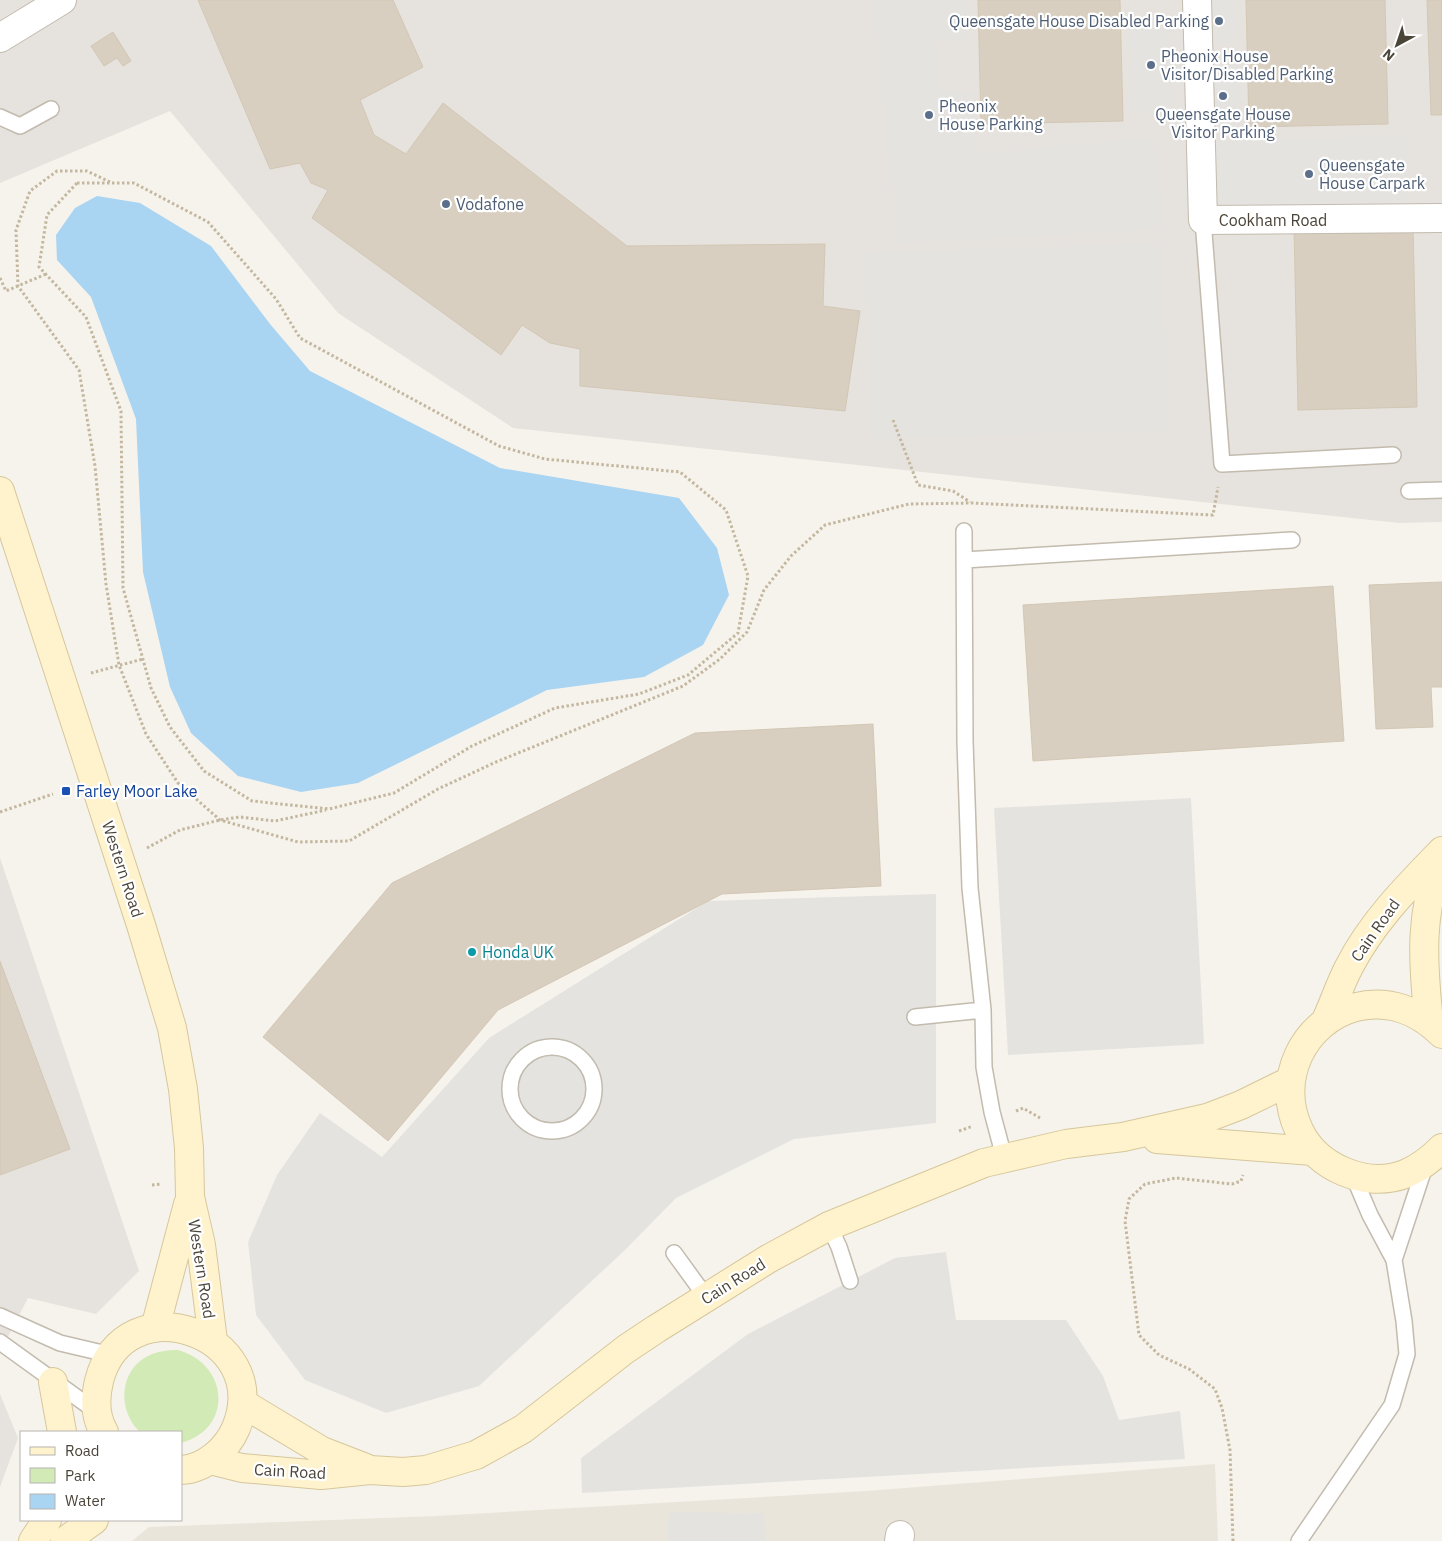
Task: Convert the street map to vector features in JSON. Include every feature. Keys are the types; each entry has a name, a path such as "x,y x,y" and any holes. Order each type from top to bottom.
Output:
{"street":[{"path":"0,38 62,0"},
{"name":"Cookham Road","path":"1197,0 1204,220 1442,218"},
{"name":"Western Road","path":"0,491 141,925 172,1028 183,1090 189,1148 190,1198 201,1245 213,1341"},
{"name":"Cain Road","path":"1326,1020 1348,968 1372,930 1404,890 1442,851"},
{"name":"Cain Road","path":"1436,1028 1422,947 1432,879 1442,851"},
{"path":"1434,1156 1404,1174 1378,1179 1353,1175 1332,1166 1313,1151 1299,1130 1291,1106 1290,1081 1296,1058 1304,1044 1326,1020 1346,1010 1367,1005 1389,1005 1410,1011 1436,1028"},
{"name":"Cain Road","path":"210,1460 242,1468 322,1475 370,1470 403,1472 426,1470 453,1463 496,1446 552,1408 626,1349 768,1259 829,1226 969,1168 1004,1157 1066,1144 1123,1137 1207,1118 1240,1105 1290,1081"},
{"name":"Cain Road","path":"1123,1137 1203,1141 1313,1151"},
{"name":"Western Road","path":"155,1328 190,1198"},
{"path":"100,1426 96,1392 101,1372 111,1355 124,1342 138,1333 155,1328 175,1326 195,1331 213,1341 229,1358 239,1380 242,1403 239,1420 223,1448 210,1460 182,1470"},
{"path":"54,1382 62,1431"},
{"name":"Cain Road","path":"242,1403 322,1451 370,1470"},
{"path":"33,1541 47,1521"},
{"path":"65,1541 93,1521"}],"lane":[{"path":"0,117 20,126 51,110"},
{"path":"1204,220 1222,464 1393,455"},
{"path":"1409,491 1442,490"},
{"path":"964,531 965,741 970,888 983,1010 984,1067 992,1112 1004,1157"},
{"path":"964,560 1292,540"},
{"path":"915,1017 983,1010"},
{"path":"548,1048 562,1048 575,1054 586,1065 592,1078 592,1100 584,1117 574,1126 561,1131 535,1128 524,1121 515,1111 510,1085 514,1072 522,1060 533,1052 548,1048"},
{"path":"1394,1260 1434,1156"},
{"path":"1299,1541 1392,1405 1407,1354 1404,1321 1394,1260 1370,1215 1353,1175"},
{"path":"829,1226 840,1247 850,1281"},
{"path":"674,1253 706,1297"},
{"path":"0,1316 60,1343 111,1355"},
{"path":"2,1344 54,1382 100,1426"}],"path":[{"path":"112,182 87,171 57,171 30,191 16,230 18,286 79,370 94,466 106,584 119,665 146,734 178,783 220,820 298,842 349,841 438,789 496,762 683,686 720,659 747,632 764,590 791,556 825,525 909,504 972,503 1213,515"},
{"path":"144,850 180,830 220,820 240,817 275,820 329,809 394,793 472,746 555,708 639,694 688,676 738,633 748,576 726,510 680,472 545,459 499,446 300,338 276,299 208,222 134,183 77,183 47,214 39,267 86,317 120,411 123,588 151,688 170,727 204,771 252,801 329,809"},
{"path":"0,278 6,291 46,274"},
{"path":"893,420 918,484 953,490 972,503"},
{"path":"87,674 143,658"},
{"path":"0,812 53,794"},
{"path":"1015,1112 1023,1108"},
{"path":"959,1131 966,1129"},
{"path":"1233,1541 1230,1450 1222,1408 1214,1389 1189,1369 1159,1355 1140,1334 1125,1221 1128,1200 1145,1184 1176,1178 1232,1184 1241,1181 1244,1174"}],"shaded area":[{"path":"0,0 1442,0 1442,522 1399,523 513,428 338,313 170,111 0,183"},
{"name":"Pheonix House Parking","path":"872,0 966,0 969,38 934,41 938,92 972,91 977,154 1154,137 1162,229 898,243"},
{"name":"Queensgate House Disabled Parking","path":"1200,0 1233,0 1236,42 1205,43"},
{"name":"Pheonix House Visitor/Disabled Parking","path":"1169,16 1172,112 1133,114 1129,18"},
{"name":"Queensgate House Visitor Parking","path":"1238,66 1242,124 1209,126 1204,67"},
{"name":"Queensgate House Carpark","path":"1406,136 1408,207 1213,212 1211,141"},
{"path":"1161,243 1168,430 872,439 865,253"},
{"path":"1191,798 1204,1044 1008,1055 994,808"},
{"path":"0,858 139,1271 96,1314 28,1298 0,1352"},
{"path":"936,894 936,1123 794,1139 676,1198 625,1250 479,1386 386,1413 305,1380 256,1315 248,1242 277,1175 320,1113 382,1157 489,1038 708,901"},
{"path":"946,1252 956,1320 1066,1320 1103,1376 1119,1420 1180,1411 1185,1459 582,1493 581,1458 748,1334 895,1258"},
{"path":"0,1394 18,1438 0,1487"},
{"path":"1215,1464 1218,1541 132,1541 149,1527 436,1516 866,1491"},
{"path":"669,1512 764,1513 766,1541 667,1541"}],"green space":[{"path":"178,1350 195,1357 207,1368 215,1382 218,1396 217,1411 210,1425 198,1436 182,1443 182,1431 139,1431 133,1424 125,1403 126,1381 131,1371 148,1356"}],"water":[{"path":"97,196 140,203 211,246 270,324 310,371 500,468 679,498 717,548 729,595 703,645 644,677 547,690 358,783 301,792 238,776 191,733 170,687 143,572 136,419 91,297 57,260 56,235 75,208"}],"building":[{"name":"Vodafone","path":"198,0 393,0 423,67 360,100 374,135 406,154 443,103 627,246 825,244 823,306 860,311 845,411 580,386 580,349 550,343 522,325 501,355 312,218 328,190 311,183 300,163 270,169"},
{"path":"978,0 1120,0 1123,121 981,124"},
{"path":"1246,0 1385,0 1388,124 1249,127"},
{"path":"1427,0 1442,0 1442,115 1431,115"},
{"path":"113,32 131,61 123,66 117,58 104,66 91,46"},
{"path":"1413,225 1417,407 1298,410 1294,228"},
{"path":"1442,582 1442,687 1431,687 1433,727 1376,729 1369,585"},
{"path":"1333,586 1344,741 1033,761 1023,605"},
{"name":"Honda UK","path":"873,724 881,886 722,894 498,1010 388,1141 263,1037 392,883 695,733"},
{"path":"0,961 70,1149 0,1175"}],"place":[{"name":"Queensgate House Disabled Parking","path":"1219,21"},
{"name":"Pheonix House Visitor/Disabled Parking","path":"1151,65"},
{"name":"Queensgate House Visitor Parking","path":"1223,96"},
{"name":"Pheonix House Parking","path":"929,115"},
{"name":"Queensgate House Carpark","path":"1309,174"},
{"name":"Vodafone","path":"446,204"},
{"name":"Farley Moor Lake","path":"66,791"},
{"name":"Honda UK","path":"472,952"}]}
